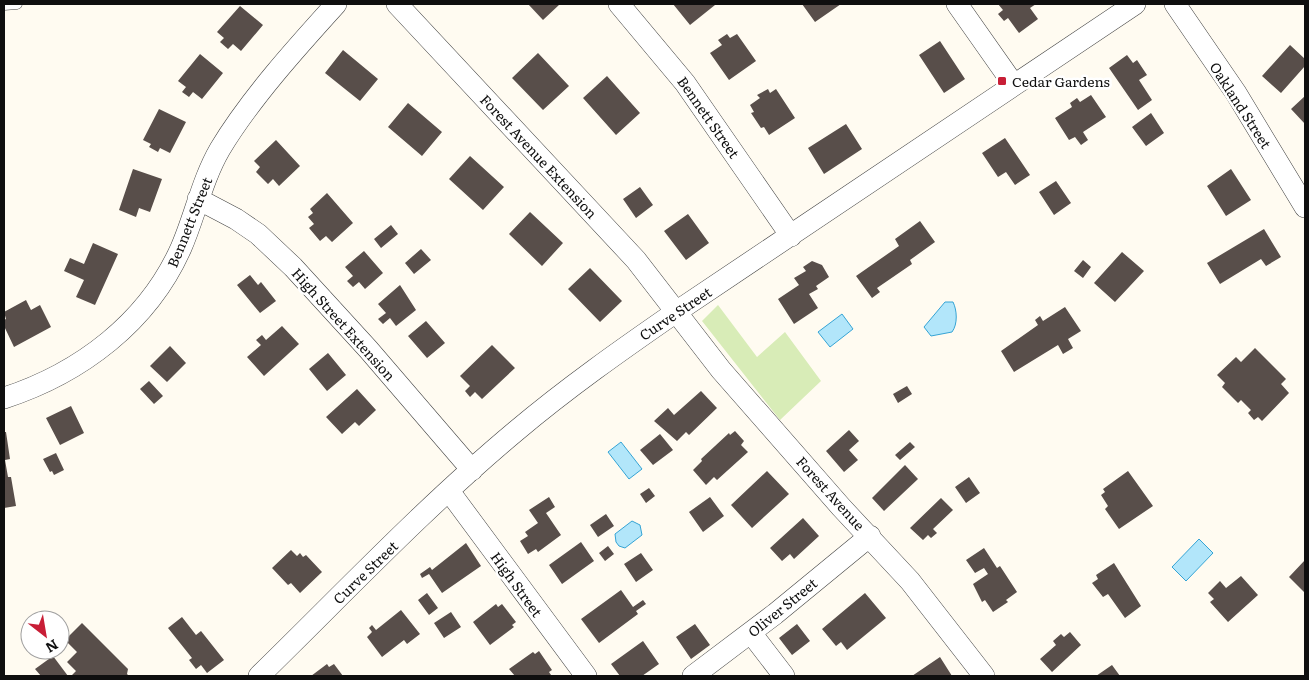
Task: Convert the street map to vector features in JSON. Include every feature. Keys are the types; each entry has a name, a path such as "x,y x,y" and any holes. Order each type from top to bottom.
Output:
{"street":[{"name":"Bennett Street","path":"4,398 40,383 81,361 135,320 148,305 171,269 212,165 232,130 336,4"},
{"name":"Forest Avenue Extension","path":"397,4 612,234 676,312"},
{"name":"Bennett Street","path":"619,4 685,83 791,236"},
{"path":"957,4 1014,85"},
{"name":"Curve Street","path":"259,676 472,470 549,404 610,357 1135,4"},
{"name":"Oakland Street","path":"1175,4 1236,93 1305,207"},
{"name":"High Street Extension","path":"198,199 258,234 293,267 368,349 472,470"},
{"name":"Forest Avenue","path":"676,312 688,331 727,377 841,507 910,581 984,676"},
{"name":"High Street","path":"449,491 586,676"},
{"name":"Oliver Street","path":"693,676 751,633 870,536"},
{"path":"751,633 784,676"}],"lane":[{"path":"4,5 17,4"}],"green space":[{"path":"718,305 757,357 785,332 821,381 780,420 702,321"}],"water":[{"path":"945,302 953,302 954,305 956,317 954,329 952,332 931,336 924,327"},
{"path":"842,314 853,329 830,347 818,332"},
{"path":"621,442 642,469 629,479 608,452"},
{"path":"632,521 640,525 642,535 625,548 619,546 616,542 615,534"},
{"path":"1199,539 1213,553 1186,581 1172,567"}],"building":[{"path":"528,4 560,4 543,20"},
{"path":"673,4 714,4 715,5 690,25"},
{"path":"802,4 841,4 815,22"},
{"path":"998,4 1036,4 1030,8 1038,19 1019,33 1008,18 1004,21 998,14 1003,10"},
{"path":"240,6 263,25 241,51 233,44 228,49 220,42 224,38 217,32"},
{"path":"727,34 730,38 737,34 756,61 729,80 710,53 722,45 718,40"},
{"path":"940,41 965,79 944,93 919,55"},
{"path":"1290,45 1305,59 1305,66 1281,93 1262,76"},
{"path":"343,50 378,79 360,101 325,73"},
{"path":"538,53 569,86 543,110 512,78"},
{"path":"200,54 223,73 202,99 193,92 189,97 182,92 186,87 178,81"},
{"path":"1127,55 1133,63 1137,60 1147,75 1139,80 1152,100 1138,110 1109,68"},
{"path":"607,76 640,113 616,135 583,98"},
{"path":"768,89 770,93 776,89 795,118 769,135 764,127 761,128 751,113 754,112 750,105 760,98 757,95"},
{"path":"1091,95 1106,117 1083,132 1088,140 1081,145 1075,137 1069,140 1055,118 1072,107 1070,103 1077,98 1080,102"},
{"path":"1305,96 1305,124 1291,109"},
{"path":"408,103 442,132 422,156 388,127"},
{"path":"159,109 186,122 170,153 160,148 158,152 149,147 151,144 143,140"},
{"path":"1151,113 1164,133 1146,146 1132,127"},
{"path":"846,124 862,149 824,174 808,148"},
{"path":"1005,138 1030,175 1015,185 1006,172 998,177 982,153"},
{"path":"276,140 300,166 279,186 273,179 268,184 256,172 260,167 254,161"},
{"path":"470,156 504,187 483,210 449,179"},
{"path":"133,169 162,179 150,212 139,208 136,217 119,210"},
{"path":"1231,169 1251,200 1226,216 1207,186"},
{"path":"1056,181 1071,203 1054,215 1039,192"},
{"path":"640,187 653,205 636,218 623,199"},
{"path":"327,193 353,223 332,242 326,236 320,241 309,228 314,224 308,217 313,213 310,209"},
{"path":"530,212 563,243 542,266 509,234"},
{"path":"688,214 709,243 686,260 664,231"},
{"path":"920,221 935,242 910,260 912,264 877,288 880,292 872,298 856,276 899,246 895,239"},
{"path":"391,225 398,234 381,248 374,239"},
{"path":"1264,229 1281,257 1266,266 1261,259 1220,284 1207,263"},
{"path":"93,243 118,254 95,305 76,297 84,280 64,271 70,258 84,264"},
{"path":"421,249 431,260 414,274 405,263"},
{"path":"364,251 383,273 365,289 359,282 353,287 347,281 353,276 345,267"},
{"path":"1122,252 1144,271 1115,302 1094,283"},
{"path":"1083,260 1091,267 1083,278 1074,271"},
{"path":"812,261 822,265 829,277 816,286 818,289 809,294 818,308 794,324 778,299 799,285 794,278 806,271 803,267"},
{"path":"590,268 622,301 600,322 568,289"},
{"path":"250,275 258,285 261,282 276,301 260,313 237,285"},
{"path":"400,285 416,310 396,326 390,318 383,324 378,319 386,313 378,304"},
{"path":"26,300 31,310 40,305 51,327 14,347 4,326 4,320 6,319 4,312"},
{"path":"1065,307 1081,331 1068,339 1073,348 1063,354 1058,345 1014,372 1001,351 1038,325 1035,320 1040,316 1043,321"},
{"path":"426,321 445,343 427,358 408,336"},
{"path":"282,326 299,344 264,376 247,357 261,345 256,340 262,335 266,340"},
{"path":"492,345 515,368 482,399 475,392 470,397 465,391 470,386 460,376"},
{"path":"170,346 186,363 167,382 150,366"},
{"path":"1255,348 1286,379 1281,384 1289,393 1262,421 1258,417 1254,420 1248,413 1251,410 1241,400 1238,403 1222,387 1225,383 1217,375 1236,357 1241,362"},
{"path":"328,353 346,375 327,391 309,369"},
{"path":"149,381 163,396 154,404 140,389"},
{"path":"907,386 912,394 898,403 893,394"},
{"path":"357,389 376,410 359,426 355,422 342,434 326,417"},
{"path":"701,391 717,408 689,435 686,432 677,441 654,421 668,408 674,415"},
{"path":"71,406 84,433 60,445 46,418"},
{"path":"849,430 859,441 849,450 858,460 844,472 826,451"},
{"path":"735,431 744,441 741,445 748,452 717,480 714,477 706,485 693,470 702,461 701,459 729,433 730,435"},
{"path":"4,432 6,432 10,459 5,460 8,477 11,477 16,506 4,508"},
{"path":"660,434 673,450 653,465 640,450"},
{"path":"910,442 915,447 900,460 895,455"},
{"path":"56,453 64,470 54,475 52,471 50,472 43,459"},
{"path":"905,465 918,479 884,511 872,498"},
{"path":"767,471 789,494 752,528 731,505"},
{"path":"1128,471 1153,506 1119,529 1105,509 1108,506 1101,495 1105,492 1103,489"},
{"path":"969,477 980,493 966,503 955,487"},
{"path":"649,488 655,496 646,503 640,494"},
{"path":"549,497 555,507 546,513 561,535 538,552 536,549 528,554 520,541 528,536 525,532 538,523 529,510"},
{"path":"710,497 724,516 703,532 689,512"},
{"path":"941,498 953,510 933,529 937,533 931,538 928,535 923,540 910,528"},
{"path":"606,514 614,526 598,537 590,525"},
{"path":"803,518 819,536 794,559 790,554 782,561 770,548"},
{"path":"581,542 594,561 562,584 549,565"},
{"path":"466,543 481,566 442,593 429,574 422,578 420,574 430,567 432,570"},
{"path":"608,546 614,554 605,561 599,553"},
{"path":"984,548 997,568 1000,566 1017,592 1006,600 1008,602 993,612 985,600 982,602 973,584 988,574 984,568 975,573 966,560"},
{"path":"291,550 297,556 300,553 303,557 306,555 322,572 300,593 291,583 288,585 272,568"},
{"path":"641,553 653,570 636,582 624,564"},
{"path":"1305,560 1305,593 1289,577"},
{"path":"1114,563 1141,606 1125,618 1108,594 1103,597 1092,583 1098,579 1096,575"},
{"path":"1241,576 1258,595 1228,622 1210,602 1214,599 1208,593 1220,581 1226,588"},
{"path":"621,590 633,607 643,600 646,604 636,611 638,614 599,643 581,619"},
{"path":"427,593 438,608 429,615 418,600"},
{"path":"865,593 886,618 847,650 841,642 836,646 822,629"},
{"path":"496,604 498,607 502,604 516,622 512,625 514,627 490,645 473,622"},
{"path":"401,610 420,634 407,644 404,640 382,657 367,637 372,632 369,628 372,625 376,630"},
{"path":"451,612 461,627 444,638 434,623"},
{"path":"182,617 196,635 201,631 224,660 207,673 201,665 196,669 189,660 192,658 168,628"},
{"path":"82,623 128,669 127,674 129,676 71,676 76,671 67,662 77,652 70,645 70,635"},
{"path":"695,624 710,645 691,659 676,637"},
{"path":"797,624 810,641 792,655 779,638"},
{"path":"1070,632 1081,645 1052,672 1040,659 1056,645 1053,641 1061,634 1064,637"},
{"path":"643,641 659,664 642,676 620,676 611,664"},
{"path":"539,651 552,670 549,672 551,675 515,676 509,669 533,652 535,654"},
{"path":"940,657 952,676 912,676"},
{"path":"47,660 56,660 68,676 41,676 35,669"},
{"path":"327,664 329,667 334,664 343,676 311,676"},
{"path":"1112,665 1120,676 1096,676"}],"place":[{"name":"Cedar Gardens","path":"1002,81"}]}
